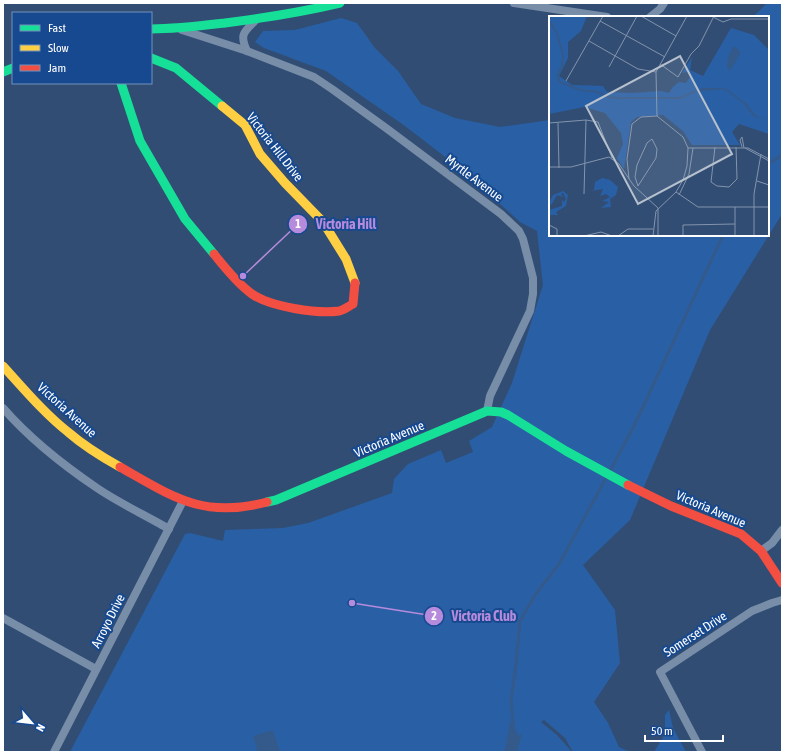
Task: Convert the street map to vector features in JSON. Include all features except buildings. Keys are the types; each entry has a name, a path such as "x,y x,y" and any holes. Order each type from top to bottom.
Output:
{"street":[{"path":"152,29 176,29 257,19 340,3"},
{"path":"514,3 600,16"},
{"path":"651,16 660,9 664,3"},
{"path":"247,51 242,41 243,35 257,19"},
{"name":"Myrtle Avenue","path":"176,29 247,51 314,77 501,214 519,231 523,239 533,278 533,294 530,311 490,396 487,411"},
{"name":"Victoria Hill Drive","path":"121,84 140,141 185,219 225,268 254,295 278,306 312,311 341,311 353,304 355,281 346,259 323,222 285,183 260,154 245,125 176,68 152,58"},
{"name":"Victoria Avenue","path":"3,366 47,413 69,433 94,451 114,464 183,501 219,509 244,508 266,503 340,474 487,411 501,412 566,451 629,486 671,506 733,530 748,539 761,551 782,583"},
{"path":"3,408 14,421 71,470 98,489 169,529"},
{"name":"Arroyo Drive","path":"54,752 183,501"},
{"path":"761,551 772,543 782,530"},
{"name":"Somerset Drive","path":"702,752 660,672 752,611 782,600"},
{"path":"3,618 96,669"}],"shaded area":[{"path":"767,3 782,3 782,214 769,235 769,16 754,16"},
{"path":"341,18 357,23 375,48 398,71 421,104 455,118 500,127 549,120 549,236 768,236 710,330 630,520 583,565 615,610 620,663 594,702 608,723 619,747 630,752 573,752 565,738 544,720 541,722 557,735 572,752 70,752 185,534 190,533 223,541 225,530 283,528 308,523 392,493 394,479 408,464 441,450 446,463 473,452 469,441 492,427 512,383 543,285 537,231 520,222 466,173 405,126 326,71 264,48 255,42 263,31 295,30"},
{"path":"669,710 673,728 686,752 654,752 665,734 665,715"},
{"path":"510,721 519,736 522,734 517,752 504,752"},
{"path":"273,730 280,752 258,752 253,736"}],"waterway":[{"path":"769,163 782,155"},
{"path":"609,473 635,424 723,236"},
{"path":"514,733 511,701 520,621 535,595 559,564 606,478"}],"traffic: fast":[{"path":"152,29 188,27 269,17 340,3"},
{"path":"152,58 176,68 222,106"},
{"path":"3,72 12,68"},
{"path":"121,84 140,141 185,219 214,254"},
{"path":"267,502 276,500 487,411 501,412 508,415 566,451 628,485"}],"traffic: slow":[{"path":"222,106 245,125 260,154 285,183 323,222 346,259 355,283"},
{"path":"3,366 59,425 87,447 120,467"}],"traffic: jam":[{"path":"214,254 237,281 252,294 260,299 282,306 330,312 343,310 353,304 355,283"},
{"path":"120,467 156,488 189,502 224,508 244,507 267,502"},
{"path":"628,485 671,506 741,534 761,551 782,583"}],"place":[{"name":"Victoria Hill","path":"243,276"},
{"name":"Victoria Club","path":"352,603"}]}
